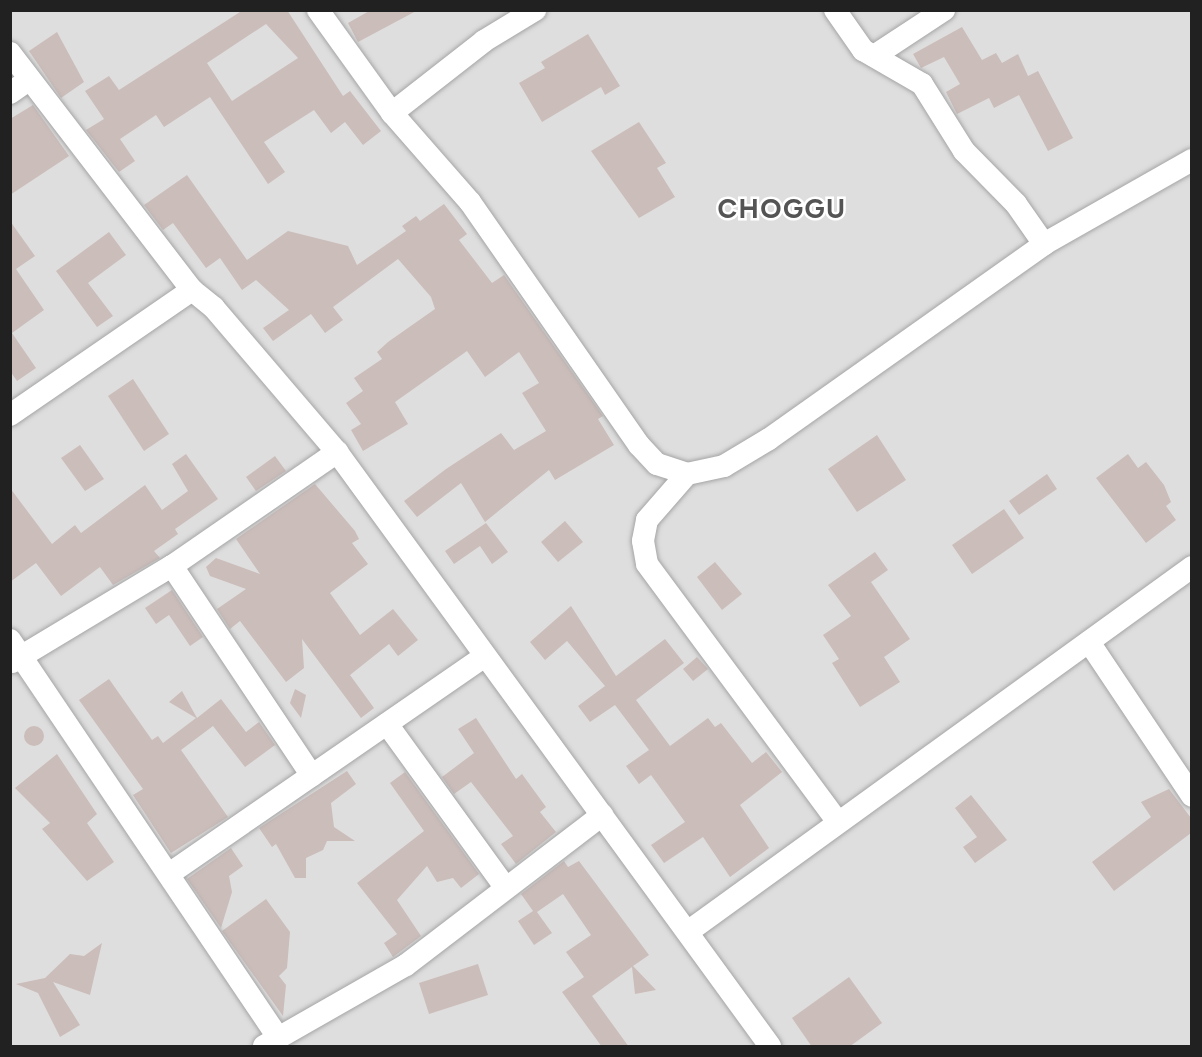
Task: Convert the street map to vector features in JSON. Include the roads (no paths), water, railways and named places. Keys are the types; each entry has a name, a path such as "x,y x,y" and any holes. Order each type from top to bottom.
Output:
{"street":[{"path":"318,10 392,112 471,202 639,445 657,464 687,474 724,466 769,439 1044,244 1191,160"},
{"path":"392,112 484,41 535,10"},
{"path":"835,10 874,57 922,84 964,151 1016,204 1044,244"},
{"path":"874,57 944,10"},
{"path":"10,53 192,290 245,340 337,452 484,657 689,932 770,1047"},
{"path":"10,93 30,79"},
{"path":"13,409 192,290"},
{"path":"337,452 172,566 14,652 168,874 270,1041 406,965 602,815"},
{"path":"687,474 647,520 643,541 647,564 837,821"},
{"path":"172,566 312,776"},
{"path":"689,932 837,821 1191,567"},
{"path":"1089,642 1191,796"},
{"path":"168,874 484,657"},
{"path":"387,724 505,887"}],"district":[{"name":"CHOGGU","path":"782,209"}]}
